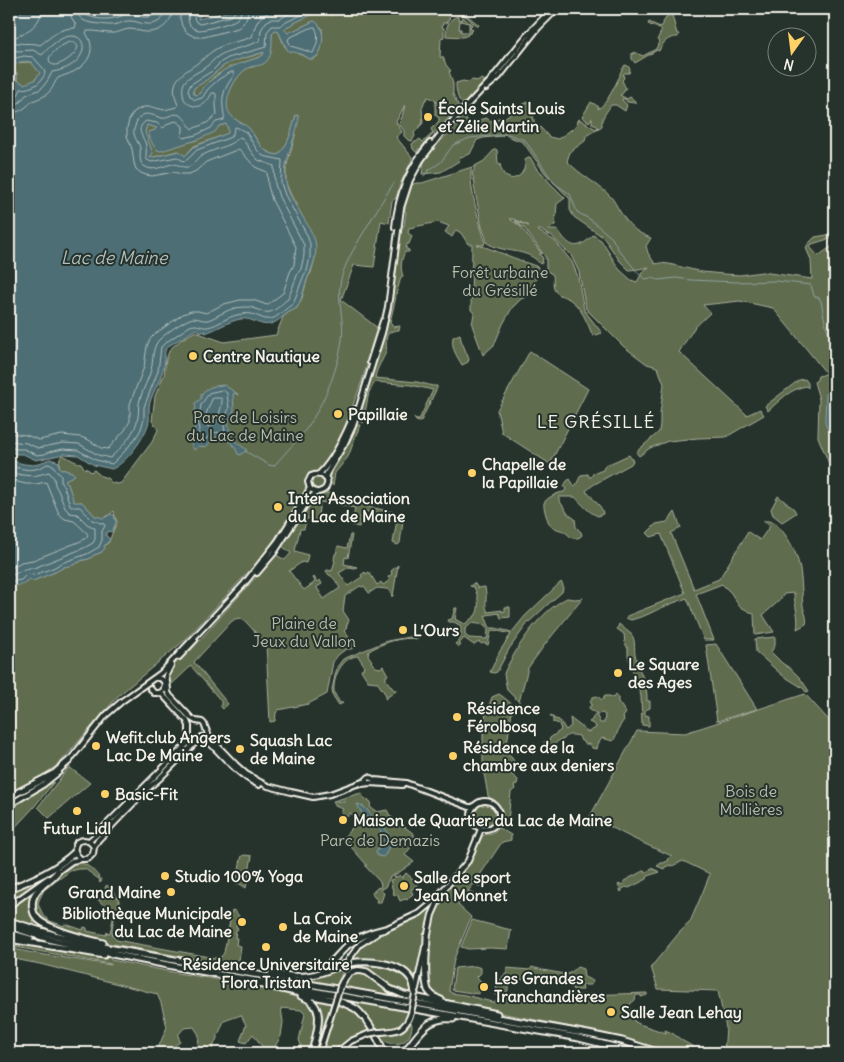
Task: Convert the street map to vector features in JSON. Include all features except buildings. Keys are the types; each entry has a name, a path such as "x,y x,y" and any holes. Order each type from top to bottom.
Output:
{"highway":[{"path":"9,797 55,773 70,760"},
{"path":"9,889 39,877 75,852"},
{"path":"58,871 55,876 37,891 33,898 33,909 38,920 55,928 98,942 140,953"},
{"path":"9,920 54,935 108,948 546,1026 622,1042 660,1053"},
{"path":"9,926 52,940 117,955 579,1038 638,1053"},
{"path":"313,975 328,966 356,939 385,929"},
{"path":"9,933 54,947"},
{"path":"427,936 426,966 429,991 436,998 460,1006"},
{"path":"9,939 108,956 117,955"},
{"path":"246,972 300,976 313,975 349,963 374,962 394,967 404,972 412,981 415,994"},
{"path":"188,969 350,1005 365,1018 384,1053"},
{"path":"340,987 342,981 350,973 362,970 400,994 537,1022 546,1026"},
{"path":"284,990 305,997 317,1008 319,1019 312,1053"},
{"path":"403,1053 432,1021 445,1018 466,1018"}],"street":[{"path":"316,492 312,491 308,482 314,474 319,474 325,468 344,438 352,420 384,316 398,202 407,178 419,159 443,131 477,96 538,22 552,9"},
{"path":"477,96 499,77 538,28 557,9"},
{"path":"325,478 353,426 382,333 388,307 401,208 419,159"},
{"path":"159,693 163,690 166,672 169,667 274,553 309,498 325,488 327,484 325,478 319,474"},
{"path":"9,805 56,775 106,715 161,673 256,570 302,503 310,488"},
{"path":"156,677 163,680 170,696 196,721 204,724 209,737 246,774 258,782 299,795 313,797 330,794 368,781 406,783 469,807 474,807"},
{"path":"150,688 151,680"},
{"path":"165,684 170,696"},
{"path":"89,841 189,742 189,726 186,720 163,695 154,692 150,688 140,688"},
{"path":"189,726 196,721"},
{"path":"9,906 72,861 89,858 93,854 98,840 105,832 206,732"},
{"path":"190,734 194,738 207,740 241,774 251,781 293,795 312,799 321,798 368,781 406,786 471,812"},
{"path":"478,803 492,804 497,810 498,818 495,824 490,828 481,829 476,826 471,818 471,812 474,807 478,803"},
{"path":"342,981 349,959 360,944 371,936 425,910 468,861 481,829"},
{"path":"81,858 77,856 74,848 77,842 89,841 94,847"},
{"path":"336,1053 351,1041 368,1034 401,1029 406,1023 411,1013 434,910 443,890"},
{"path":"319,1053 340,987"}],"green space":[{"name":"Parc de Loisirs du Lac de Maine","path":"334,9 459,9 479,25 477,27 467,17 460,14 459,11 448,15 450,18 446,23 443,23 442,27 444,28 444,37 441,38 440,57 443,57 451,71 449,71 453,84 453,94 459,107 423,145 422,149 418,149 417,153 413,149 412,144 420,139 423,142 433,133 431,129 439,121 439,118 435,115 436,101 428,97 425,100 422,108 423,123 414,133 415,136 412,141 404,136 404,131 399,124 405,105 396,122 402,132 396,137 412,157 412,160 401,182 396,198 392,201 389,223 381,221 374,267 354,265 341,300 379,329 340,440 316,476 323,479 324,486 318,490 310,485 264,555 185,640 118,696 59,764 33,782 9,794 9,586 29,578 33,581 102,552 104,546 109,542 117,523 114,511 104,519 95,516 82,502 74,503 65,480 74,475 72,472 61,469 60,459 62,455 65,456 81,463 84,468 91,472 94,470 112,483 121,483 152,442 158,430 152,421 155,396 164,375 166,359 170,349 196,331 224,342 276,335 283,317 297,308 311,273 315,258 315,243 286,183 286,168 295,136 296,115 287,142 278,155 264,149 246,126 229,114 227,103 230,90 241,73 247,68 255,66 271,53 272,33 275,30 278,31 285,47 309,59 318,56 321,47 322,28 314,21 288,33 284,29 314,14 324,12 333,15"},
{"path":"672,9 680,9 672,15 677,34 679,34 678,37 669,39 662,45 659,51 657,50 635,63 632,59 632,53 643,56 656,49 659,42 657,40 662,30 648,24 649,22 660,27"},
{"path":"458,16 458,19 462,20 463,17 472,25 470,27 473,30 469,34 469,23 460,21 459,29 461,29 461,32 467,32 468,35 463,37 446,36 448,24"},
{"path":"264,52 260,57 230,67 215,76 203,87 200,94 194,94 193,90 195,87 225,65"},
{"path":"9,59 14,63 31,62 40,73 32,81 22,84 17,80 17,73 9,68"},
{"path":"625,65 628,66 630,69 629,73 623,74 624,78 622,80 626,88 620,95 627,99 630,97 635,103 622,99 627,105 625,111 616,105 611,105 603,117 602,126 598,129 597,126 592,124 592,118 589,122 582,117 591,102 599,107 598,109 605,103 620,73"},
{"path":"481,79 485,83 463,104 458,97 456,83 472,80 479,81"},
{"path":"528,102 532,110 535,126 540,127 549,137 558,139 575,127 579,119 597,129 586,136 585,141 570,152 567,161 610,196 632,227 651,238 646,246 655,264 669,264 702,272 740,275 762,272 812,279 811,260 806,248 815,237 827,235 835,230 835,237 812,244 810,247 818,256 835,244 835,493 832,487 832,482 834,481 828,461 818,437 819,399 814,382 818,376 826,373 773,308 740,301 703,305 710,313 694,328 679,352 747,415 760,409 764,415 726,437 668,441 650,448 639,456 636,452 659,432 664,384 658,368 647,364 623,346 586,309 579,272 570,253 551,235 537,230 555,241 572,262 578,277 584,310 602,333 593,336 584,316 574,302 555,291 553,275 546,270 546,258 525,229 515,221 529,226 510,219 520,226 542,254 539,254 543,258 540,264 529,255 492,246 486,242 472,173 475,166 484,161 495,149 497,150 498,164 500,164 502,171 506,176 515,178 519,176 525,167 525,160 530,157 538,171 565,198 557,204 555,225 549,230 558,230 570,244 574,245 582,244 593,235 601,240 619,269 631,280 637,282 643,271 649,267 629,270 603,237 574,217 570,210 570,199 545,173 523,142 507,136 507,134 477,140 470,154 460,157 459,161 441,172 422,174 427,156 465,114 466,120 473,125 486,118 491,121 504,118"},
{"path":"226,124 229,133 194,146 185,156 178,151 149,158 145,132 147,125 157,128 149,132 176,146 197,140 219,126"},
{"name":"Forêt urbaine du Grésillé","path":"472,167 471,182 477,214 485,241 484,245 477,245 538,267 533,294 521,299 512,308 494,345 483,355 472,325 474,313 471,310 472,244 468,244 461,233 456,230 452,237 445,232 449,226 438,222 409,228 408,233 412,236 406,249 409,252 405,252 403,258 401,267 403,276 401,277 390,322 393,327 400,326 399,330 392,331 387,336 386,351 375,378 417,382 437,386 437,388 419,422 414,418 419,420 433,390 411,385 375,382 369,392 363,423 358,418 389,321 401,226 404,226 406,212 404,210 411,185"},
{"path":"460,334 469,359 468,362 462,365 453,345 453,337"},
{"path":"530,351 588,389 550,464 502,433 497,410"},
{"path":"805,379 808,383 808,388 806,386 800,387 790,392 768,411 765,406 799,380"},
{"path":"360,425 348,457 335,473 333,486 329,474 352,436 355,427"},
{"path":"629,455 633,461 631,464 593,485 586,491 600,506 603,514 598,516 592,513 575,497 559,497 568,514 575,519 576,527 582,535 580,537 572,538 550,525 545,513 544,503 547,499 564,492 566,489 564,486 567,481 570,479 575,487 581,475 588,474 591,477 594,472 603,470 605,465"},
{"name":"Plaine de Jeux du Vallon","path":"328,493 335,494 335,496 345,500 397,513 402,516 403,521 400,543 398,545 393,543 397,520 363,511 359,527 352,525 355,508 327,500 326,503 320,502 317,521 307,518 304,529 300,529 295,551 308,555 306,563 302,562 289,571 304,590 314,583 314,577 317,582 320,580 322,584 317,588 324,599 340,588 326,571 332,571 338,546 347,548 350,535 352,535 348,558 345,557 344,564 357,567 349,567 339,573 348,586 362,577 361,575 365,572 366,574 369,572 377,585 381,582 383,585 390,580 388,577 392,574 391,571 398,565 393,596 391,596 392,593 387,589 377,588 369,593 364,586 360,586 345,596 343,611 349,620 344,631 352,641 353,648 346,649 333,662 327,694 308,704 278,710 275,721 270,722 266,644 240,618 231,622 194,662 228,704 223,709 221,701 191,666 170,686 168,679 169,671 188,653 276,555 285,560 291,553 282,546 314,499 313,497"},
{"path":"778,496 794,509 796,513 782,522 773,515 771,509"},
{"path":"675,512 681,528 671,533 694,589 719,579 748,532 760,540 770,526 763,521 770,521 778,526 792,545 799,565 806,624 797,629 798,620 794,593 784,594 763,615 774,632 755,635 754,614 739,606 731,593 722,584 696,594 714,640 704,640 687,598 644,616 631,620 626,618 685,593 661,534 651,537 647,533 656,524 667,522"},
{"path":"561,582 563,585 562,592 527,624 509,649 497,672 494,673 490,672 511,634 494,630 491,631 488,645 479,642 474,645 464,638 459,647 455,644 460,639 461,626 447,620 452,619 455,608 457,608 455,619 465,624 475,616 478,609 478,598 474,587 470,586 474,583 478,588 485,587 488,612 502,610 502,612 505,611 505,607 510,607 510,617 501,618 499,613 485,616 490,628 512,632 525,616","holes":["472,623 485,625 488,630 487,639 469,638 465,635 465,629"]},
{"path":"567,598 583,598 528,668 519,702 507,690 505,671 516,650 539,620 548,611"},
{"path":"619,624 634,639 635,654 646,688 647,701 650,701 650,708 645,710 645,715 649,716 649,726 642,725 641,696 630,663 624,634 617,629"},
{"path":"409,637 416,637 418,639 405,638 386,643 369,651 368,655 376,667 380,668 383,666 388,675 386,680 394,690 397,690 385,699 386,695 377,682 368,681 361,670 364,665 358,656 352,657 343,664 335,680 334,693 340,703 343,703 339,705 333,696 332,689 337,667 343,659 387,641"},
{"path":"775,637 775,645 771,652 800,678 809,691 806,692 803,688 782,675 756,652 755,639"},
{"path":"716,644 757,709 717,721 706,645"},
{"path":"499,694 513,705 507,744 508,754 516,764 511,771 512,775 518,780 514,786 515,789 511,792 508,821 506,823 502,820 502,813 499,807 488,796 483,767 485,717 492,697"},
{"path":"616,694 618,702 626,713 613,741 602,738 597,749 585,744 579,736 570,735 557,742 551,751 544,744 545,741 549,741 550,738 561,730 559,724 553,723 550,715 559,720 566,730 571,726 570,718 588,732 596,728 595,725 589,722 594,715 596,714 600,723 604,723 605,715 590,710 589,707 592,705 590,701 593,697 597,696 602,700 605,696 613,698"},
{"name":"Bois de Mollières","path":"805,694 835,727 835,1053 724,1053 726,1028 718,991 658,989 651,967 690,922 710,874 683,861 664,869 657,866 668,861 672,856 622,833 594,816 588,820 637,731 685,733"},
{"path":"69,767 90,783 49,818 38,807"},
{"path":"54,782 34,807 9,834 9,808"},
{"name":"Parc de Demazis","path":"361,793 364,798 371,802 370,807 377,812 387,810 390,816 414,834 415,842 405,855 414,862 390,877 385,887 381,889 384,893 381,902 376,902 377,899 372,893 378,887 380,888 380,882 343,838 358,821 358,818 350,813 347,817 341,813 343,809 336,806 333,801"},
{"path":"485,804 493,808 497,816 493,824 485,828 477,824 473,816 477,808"},
{"path":"499,828 511,835 511,840 502,842 476,881 482,887 474,884 468,891 473,893 472,895 465,894 458,905 471,917 454,959 449,990 451,993 494,1002 498,998 647,993 647,995 641,997 641,995 636,995 635,1000 630,1004 630,1013 634,1021 666,1033 665,1030 672,1033 704,1053 673,1053 606,1034 481,1009 435,996 429,989 427,964 432,921 445,892 468,866 482,837"},
{"path":"245,855 252,856 246,888 236,883 241,859"},
{"path":"69,859 69,861 9,904 9,891"},
{"path":"75,863 87,866 102,881 100,883 100,880 85,869 78,869 70,871 44,890 38,904 43,915 50,921 83,930 84,927 87,928 87,931 106,935 107,932 110,933 114,915 98,900 106,890 105,887 107,885 119,901 112,927 116,940 215,958 221,957 224,953 232,910 239,916 235,938 237,938 236,945 241,946 238,967 108,943 45,922 39,917 35,909 36,897 42,887"},
{"path":"651,868 660,872 648,876 647,879 629,888 622,889 621,892 619,884 624,884 624,881"},
{"name":"Salle de sport Jean Monnet","path":"406,873 419,884 411,890 413,894 407,900 400,901 397,894 394,895 390,880 394,879 394,876 400,875 402,878"},
{"path":"33,891 31,905 43,925 28,924 9,917 9,909"},
{"path":"431,905 416,981 394,965 351,960 358,948 368,939"},
{"path":"472,920 511,930 508,949 468,949 461,947"},
{"path":"9,940 62,951 111,958 111,960 177,973 234,982 233,987 239,989 240,984 295,997 312,1008 315,1015 315,1030 309,1053 300,1053 301,1045 299,1040 305,1014 301,1010 281,1008 283,1022 281,1036 274,1048 264,1049 253,1034 246,1043 240,1041 246,1025 241,1015 224,1021 212,1050 207,1053 198,1046 199,1035 194,1027 184,1028 178,1035 180,1042 170,1049 168,1053 156,1053 167,1027 157,994 9,958 9,948 111,965 9,946"},
{"path":"359,963 388,967 402,972 411,983 410,995 398,991 364,969 350,969 351,965"},
{"path":"344,966 338,986 296,978"},
{"path":"475,966 481,968 481,973 477,977 481,981 479,994 452,990 455,968"},
{"path":"532,967 567,974 577,967 583,969 584,977 593,981 591,985 582,985 583,990 573,990 571,985 573,977 529,977 525,980 508,978 506,994 496,995 497,980 502,979 507,973 507,968 530,970"},
{"path":"362,972 410,999 343,987 349,975"},
{"path":"315,994 408,1011 403,1023 397,1028 375,1030 359,1009"},
{"path":"309,997 332,1001 315,1053 313,1053 320,1025 320,1014 317,1006"},
{"path":"338,1002 349,1007 357,1014 370,1031 355,1037 333,1053 321,1053"},
{"path":"411,1023 411,1032 405,1041 395,1044 379,1036 401,1032"}],"water":[{"name":"Lac de Maine","path":"26,9 84,9 91,12 112,14 130,10 148,13 163,9 215,9 202,13 198,19 238,9 334,9 333,15 324,12 319,13 284,29 288,33 314,21 318,24 321,28 323,40 320,51 313,59 288,51 278,31 275,30 272,33 270,56 262,65 252,66 243,71 231,89 227,103 230,114 249,128 263,148 269,153 278,155 287,142 296,115 299,116 286,166 286,183 291,198 312,234 316,250 300,303 296,308 270,324 266,325 241,319 205,333 205,331 200,333 196,329 167,347 162,373 150,402 149,421 144,434 129,455 112,469 94,465 78,455 64,454 36,460 23,454 9,451 9,94 14,93 15,90 9,84 9,68 17,73 17,80 24,84 35,80 40,73 31,62 24,61 16,64 9,59 9,20","holes":["264,52 260,57 224,70 205,85 200,94 194,94 193,90 195,87 225,65","226,124 228,133 194,147 185,156 179,151 150,158 153,153 145,132 147,125 157,128 149,132 149,135 157,150 161,151 197,140 215,132 219,126"]},
{"path":"224,385 238,394 233,394 234,410 228,423 232,439 247,450 240,455 230,442 216,437 205,447 199,446 194,450 192,445 191,440 195,428 193,423 195,403 201,399 201,395 206,390 211,387"},
{"path":"835,389 835,420 832,435 825,421 826,394"},
{"path":"50,459 59,462 61,469 72,472 75,475 65,480 74,502 82,502 95,516 104,518 111,514 114,515 116,522 112,532 106,533 110,540 104,546 105,548 102,552 33,581 29,579 24,584 9,587 9,460 34,465"},
{"path":"357,804 365,808 386,830 389,838 389,847 383,857 378,856 376,853 381,846 378,839 381,831 361,812"}],"waterway":[{"path":"424,176 441,162 453,145 470,138 508,134 525,140 554,183 570,194 577,212 591,220 612,238 618,249 645,279 676,278 736,282 776,281 811,285 814,296 821,301 825,322 835,352"},
{"path":"245,451 274,466 303,434 311,422 331,382 338,362 343,332 339,295 343,273 356,246 394,183"},
{"path":"832,434 835,445"},
{"path":"336,801 345,802"},
{"path":"388,839 400,841 403,844"}],"place":[{"name":"École Saints Louis et Zélie Martin","path":"428,117"},
{"name":"Centre Nautique","path":"193,356"},
{"name":"Papillaie","path":"338,414"},
{"name":"Chapelle de la Papillaie","path":"472,473"},
{"name":"Inter Association du Lac de Maine","path":"278,507"},
{"name":"L’Ours","path":"403,630"},
{"name":"Le Square des Ages","path":"618,673"},
{"name":"Résidence Férolbosq","path":"457,717"},
{"name":"Wefit.club Angers Lac De Maine","path":"96,746"},
{"name":"Squash Lac de Maine","path":"240,749"},
{"name":"Résidence de la chambre aux deniers","path":"453,756"},
{"name":"Basic-Fit","path":"105,794"},
{"name":"Futur Lidl","path":"77,811"},
{"name":"Maison de Quartier du Lac de Maine","path":"343,820"},
{"name":"Studio 100% Yoga","path":"165,876"},
{"name":"Salle de sport Jean Monnet","path":"404,886"},
{"name":"Grand Maine","path":"171,892"},
{"name":"Bibliothèque Municipale du Lac de Maine","path":"242,922"},
{"name":"La Croix de Maine","path":"283,927"},
{"name":"Résidence Universitaire Flora Tristan","path":"266,947"},
{"name":"Les Grandes Tranchandières","path":"484,987"},
{"name":"Salle Jean Lehay","path":"611,1012"}],"district":[{"name":"LE GRÉSILLÉ","path":"596,421"}]}
